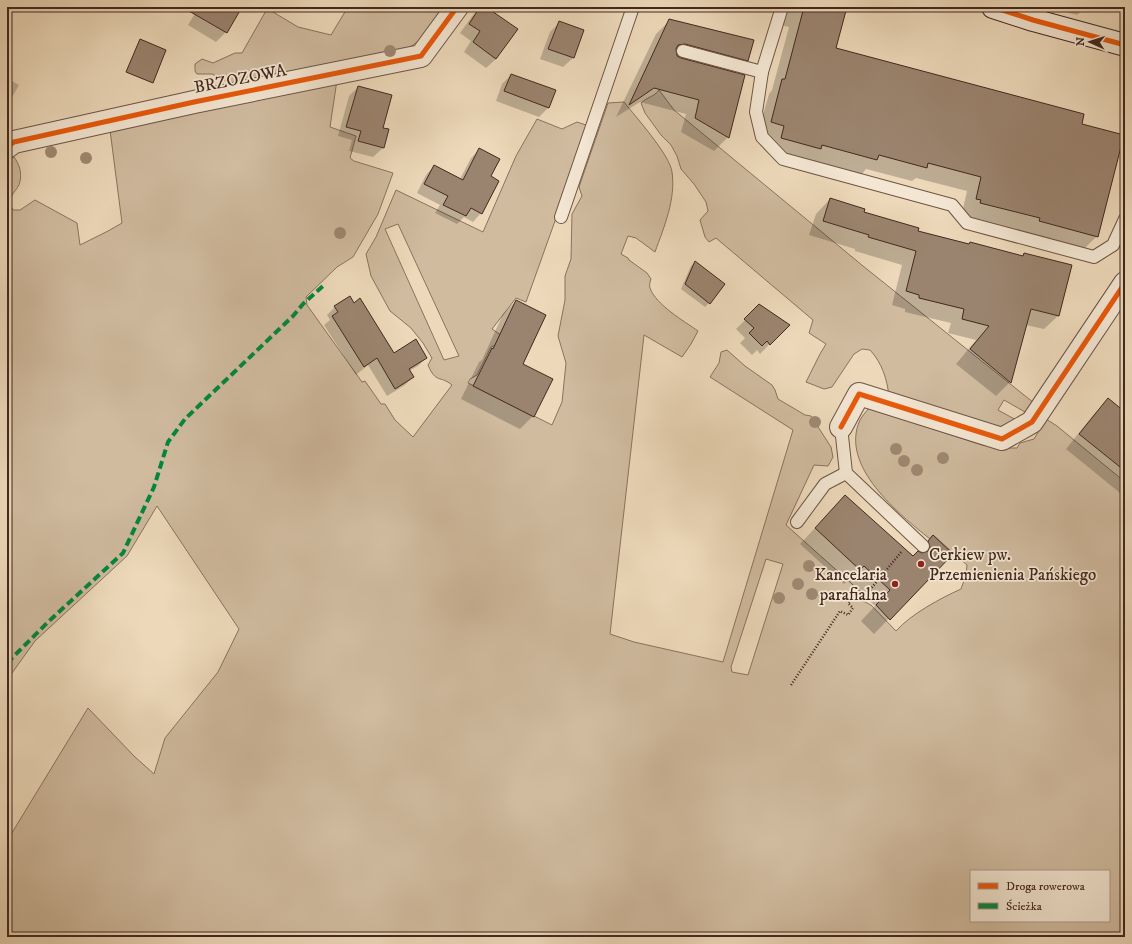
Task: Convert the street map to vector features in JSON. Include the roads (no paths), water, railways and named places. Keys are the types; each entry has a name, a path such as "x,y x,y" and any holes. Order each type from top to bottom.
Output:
{"street":[{"name":"BRZOZOWA","path":"7,148 14,142 194,102 421,56 457,7"},
{"path":"993,7 1033,20 1125,45"},
{"path":"840,427 859,394 1002,439 1032,422 1125,283"}],"lane":[{"path":"561,217 633,7"},
{"path":"782,7 762,72 756,112 762,137 783,159 952,205 967,223 1094,257 1114,245 1125,219"},
{"path":"683,51 762,72"},
{"path":"840,427 846,473 923,546"},
{"path":"797,522 825,484 846,473"}],"place":[{"name":"Cerkiew pw. Przemienienia Pańskiego","path":"921,564"},
{"name":"Kancelaria parafialna","path":"895,584"}]}
